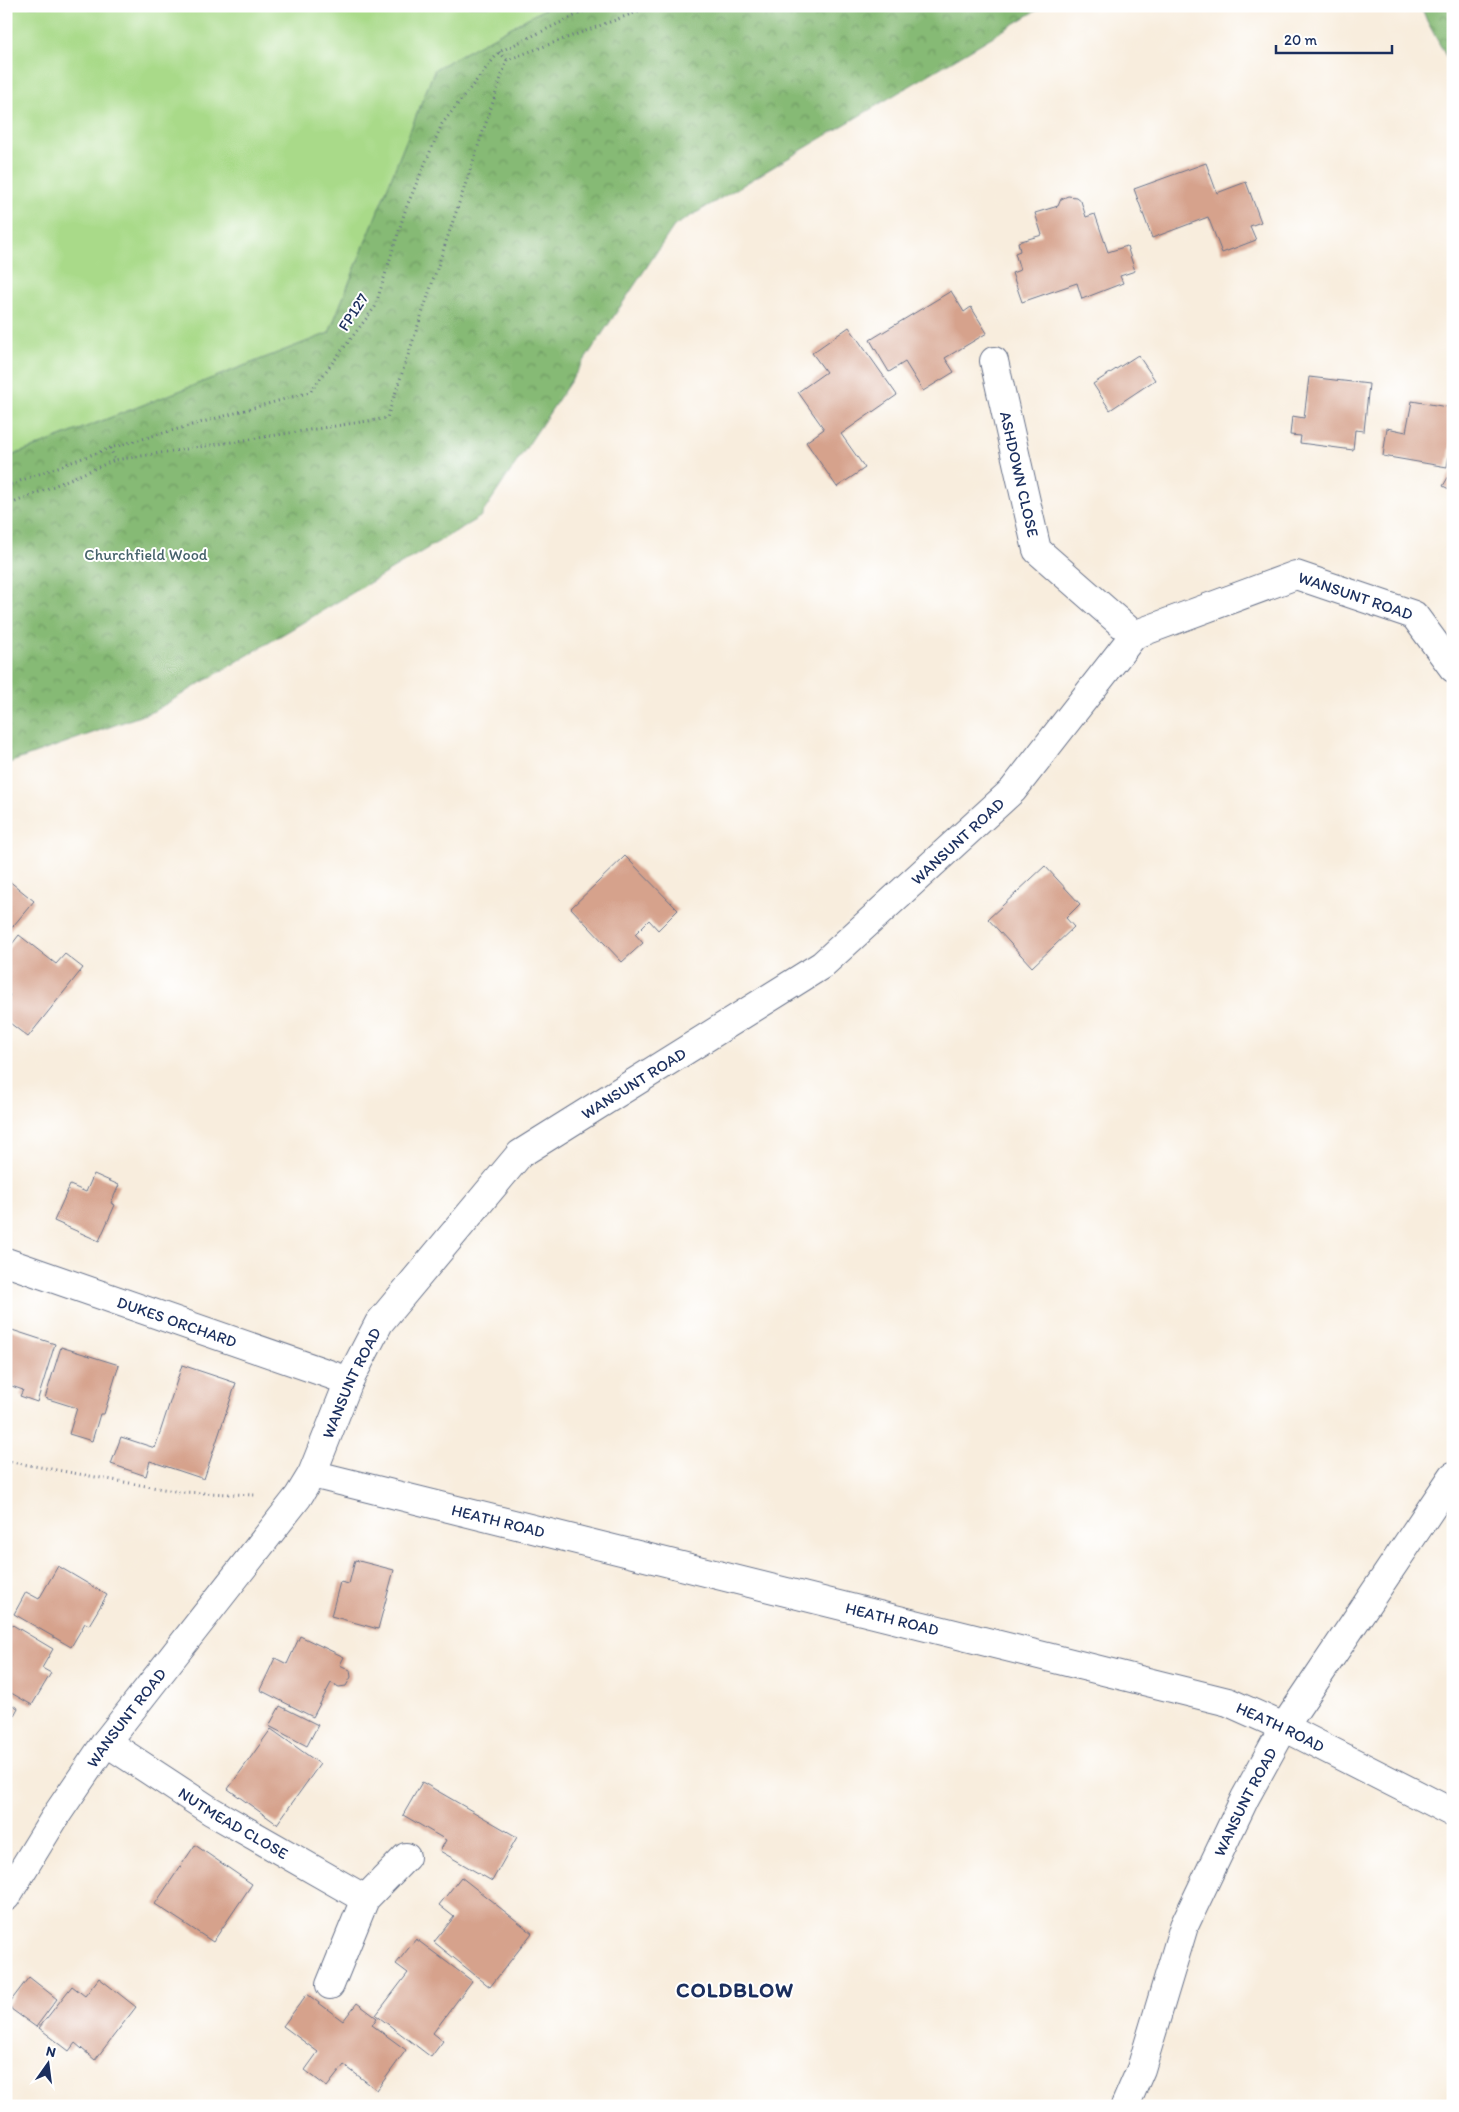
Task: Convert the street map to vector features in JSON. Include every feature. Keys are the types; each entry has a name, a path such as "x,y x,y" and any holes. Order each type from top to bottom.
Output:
{"street":[{"name":"ASHDOWN CLOSE","path":"994,361 1037,550 1134,635"},
{"name":"WANSUNT ROAD","path":"6,1897 57,1814 106,1742 298,1497 312,1474 349,1381 379,1323 520,1154 822,965 1012,790 1134,635 1296,575 1414,615 1453,668"},
{"name":"DUKES ORCHARD","path":"6,1262 349,1381"},
{"name":"HEATH ROAD","path":"312,1474 1228,1702 1284,1727 1453,1812"},
{"name":"WANSUNT ROAD","path":"1125,2106 1142,2069 1184,1926 1245,1798 1284,1727 1453,1476"},
{"name":"NUTMEAD CLOSE","path":"106,1742 211,1811 365,1899"},
{"path":"330,1985 365,1899 406,1857"}],"path":[{"name":"FP127","path":"6,486 110,448 310,392 375,307 406,208 442,124 499,52 595,6"},
{"path":"507,60 653,6"},
{"path":"499,52 507,60"},
{"path":"6,506 115,460 387,418 507,60"},
{"path":"110,448 115,460"},
{"path":"6,1461 180,1492 298,1497"}],"green space":[{"path":"6,6 550,6 435,69 329,333 6,458"},
{"name":"Churchfield Wood","path":"550,6 1044,6 674,226 480,517 154,711 6,764 6,458 329,333 435,69"},
{"path":"1421,6 1453,6 1453,69 1427,21"}],"building":[{"path":"1206,163 1217,193 1246,182 1261,222 1250,226 1256,240 1222,253 1208,217 1152,238 1134,189"},
{"path":"1068,196 1076,197 1081,201 1086,217 1095,214 1108,252 1127,246 1135,271 1120,276 1123,283 1082,299 1077,283 1022,302 1012,273 1020,270 1015,253 1020,251 1018,242 1042,235 1035,213 1058,206 1061,199"},
{"path":"951,291 964,312 971,307 987,333 945,358 954,372 923,391 905,362 889,372 870,340"},
{"path":"849,327 897,395 841,434 865,468 837,487 806,442 824,429 798,392 826,372 812,353"},
{"path":"1138,355 1155,380 1110,410 1093,384"},
{"path":"1309,377 1369,384 1364,431 1355,430 1353,450 1300,443 1301,436 1290,435 1292,416 1304,418"},
{"path":"1412,401 1453,408 1453,432 1447,467 1383,456 1387,428 1406,432"},
{"path":"1453,469 1453,491 1443,486"},
{"path":"625,856 678,910 658,930 649,920 635,934 643,943 622,962 571,908"},
{"path":"1045,866 1080,904 1066,918 1074,927 1032,967 988,919"},
{"path":"8,880 34,901 9,931 6,929 6,882"},
{"path":"19,935 56,964 65,954 83,968 28,1037 6,1020 6,1000 10,995 6,992 6,952"},
{"path":"94,1174 119,1185 111,1203 115,1205 99,1241 54,1221 70,1185 86,1192"},
{"path":"6,1328 55,1344 37,1402 20,1396 23,1390 6,1384"},
{"path":"61,1347 119,1365 104,1414 100,1414 92,1441 69,1434 77,1408 45,1398"},
{"path":"182,1365 236,1383 204,1479 150,1461 146,1476 111,1464 121,1437 155,1448"},
{"path":"355,1560 394,1570 378,1629 331,1616 340,1582 349,1584"},
{"path":"58,1566 107,1595 89,1625 85,1623 71,1647 14,1614 26,1592 39,1599"},
{"path":"6,1621 53,1649 42,1668 51,1673 32,1705 6,1690"},
{"path":"300,1636 344,1657 340,1665 350,1670 351,1677 346,1686 339,1687 331,1683 313,1717 260,1690 275,1658 287,1664"},
{"path":"6,1702 18,1708 6,1730"},
{"path":"280,1706 318,1725 307,1746 269,1726"},
{"path":"271,1729 320,1764 277,1824 228,1789"},
{"path":"422,1782 517,1837 492,1881 440,1851 446,1840 403,1815"},
{"path":"195,1845 252,1884 213,1942 155,1904"},
{"path":"461,1877 532,1933 490,1987 434,1942 454,1917 439,1905"},
{"path":"416,1939 472,1981 433,2033 443,2041 431,2057 376,2015 408,1973 396,1964"},
{"path":"29,1977 57,1999 36,2027 7,2006"},
{"path":"99,1978 136,2007 95,2060 75,2043 69,2051 39,2028 72,1986 85,1996"},
{"path":"307,1994 343,2021 357,2003 377,2018 372,2025 406,2050 377,2090 344,2065 327,2087 305,2070 318,2052 283,2026"}],"district":[{"name":"COLDBLOW","path":"735,1989"}]}
